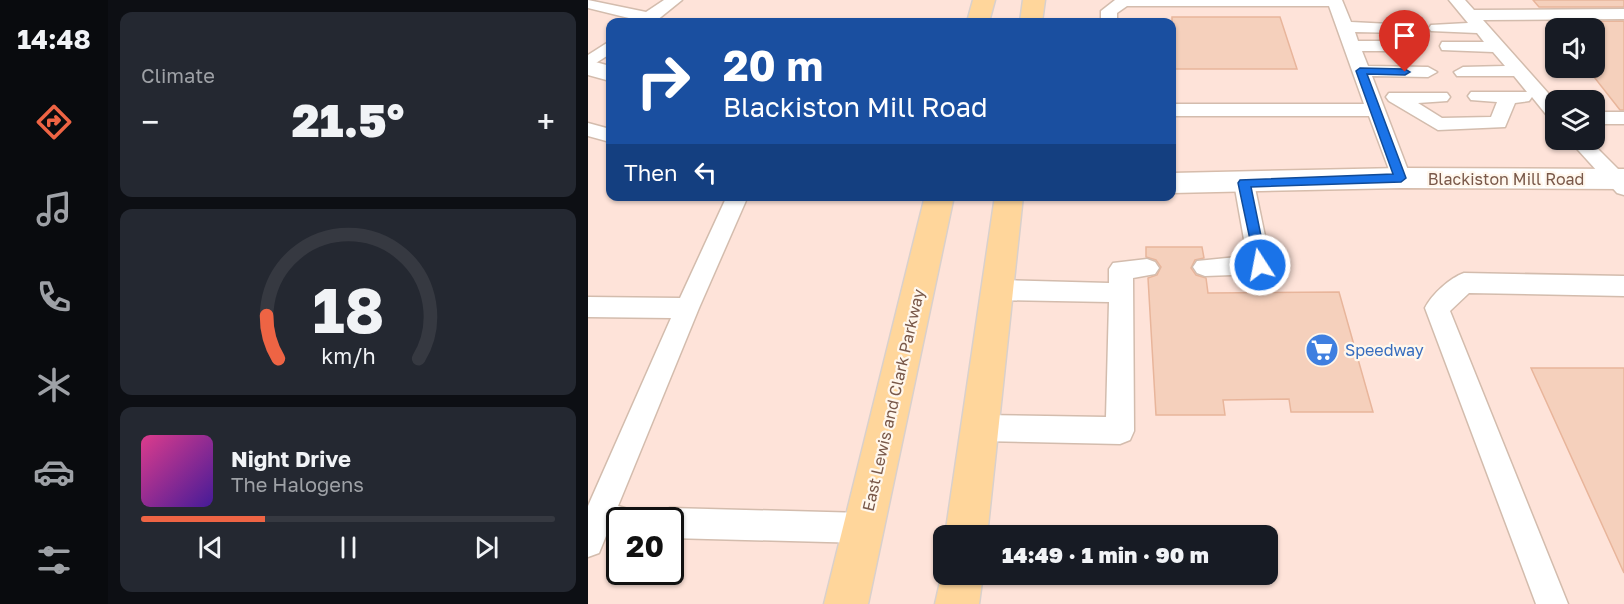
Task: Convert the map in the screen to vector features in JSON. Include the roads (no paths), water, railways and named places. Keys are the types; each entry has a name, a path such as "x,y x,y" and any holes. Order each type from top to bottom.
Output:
{"main road":[{"path":"979,18 984,0"},
{"path":"1032,18 1034,0"},
{"path":"588,65 606,72"},
{"name":"Blackiston Mill Road","path":"1176,183 1401,178 1621,182"},
{"name":"East Lewis and Clark Parkway","path":"846,604 939,201"},
{"path":"967,525 1008,201"},
{"path":"957,604 960,585"}],"lane":[{"path":"650,18 674,0"},
{"path":"1457,0 1545,102"},
{"path":"1109,18 1109,11 1124,1 1335,1 1401,178"},
{"path":"588,3 640,18"},
{"path":"1437,28 1477,22 1624,14"},
{"path":"1344,27 1404,28"},
{"path":"1352,46 1414,46"},
{"path":"1448,46 1499,47"},
{"path":"588,65 606,49"},
{"path":"1360,71 1428,72"},
{"path":"1463,72 1519,71"},
{"path":"1477,96 1540,97"},
{"path":"1397,97 1438,124 1498,123 1508,97"},
{"path":"1176,110 1373,104 1397,97 1441,97"},
{"path":"1605,118 1624,118"},
{"path":"588,129 606,135"},
{"path":"1588,150 1621,182"},
{"path":"1205,267 1260,265 1244,183"},
{"path":"602,528 687,308 736,201"},
{"path":"980,428 1120,431 1122,269 1147,268"},
{"path":"1552,604 1437,308 1464,283 1624,286"},
{"path":"998,290 1122,293"},
{"path":"588,307 687,308"},
{"path":"684,523 864,528"}],"place":[{"name":"Speedway","path":"1322,350"}]}
